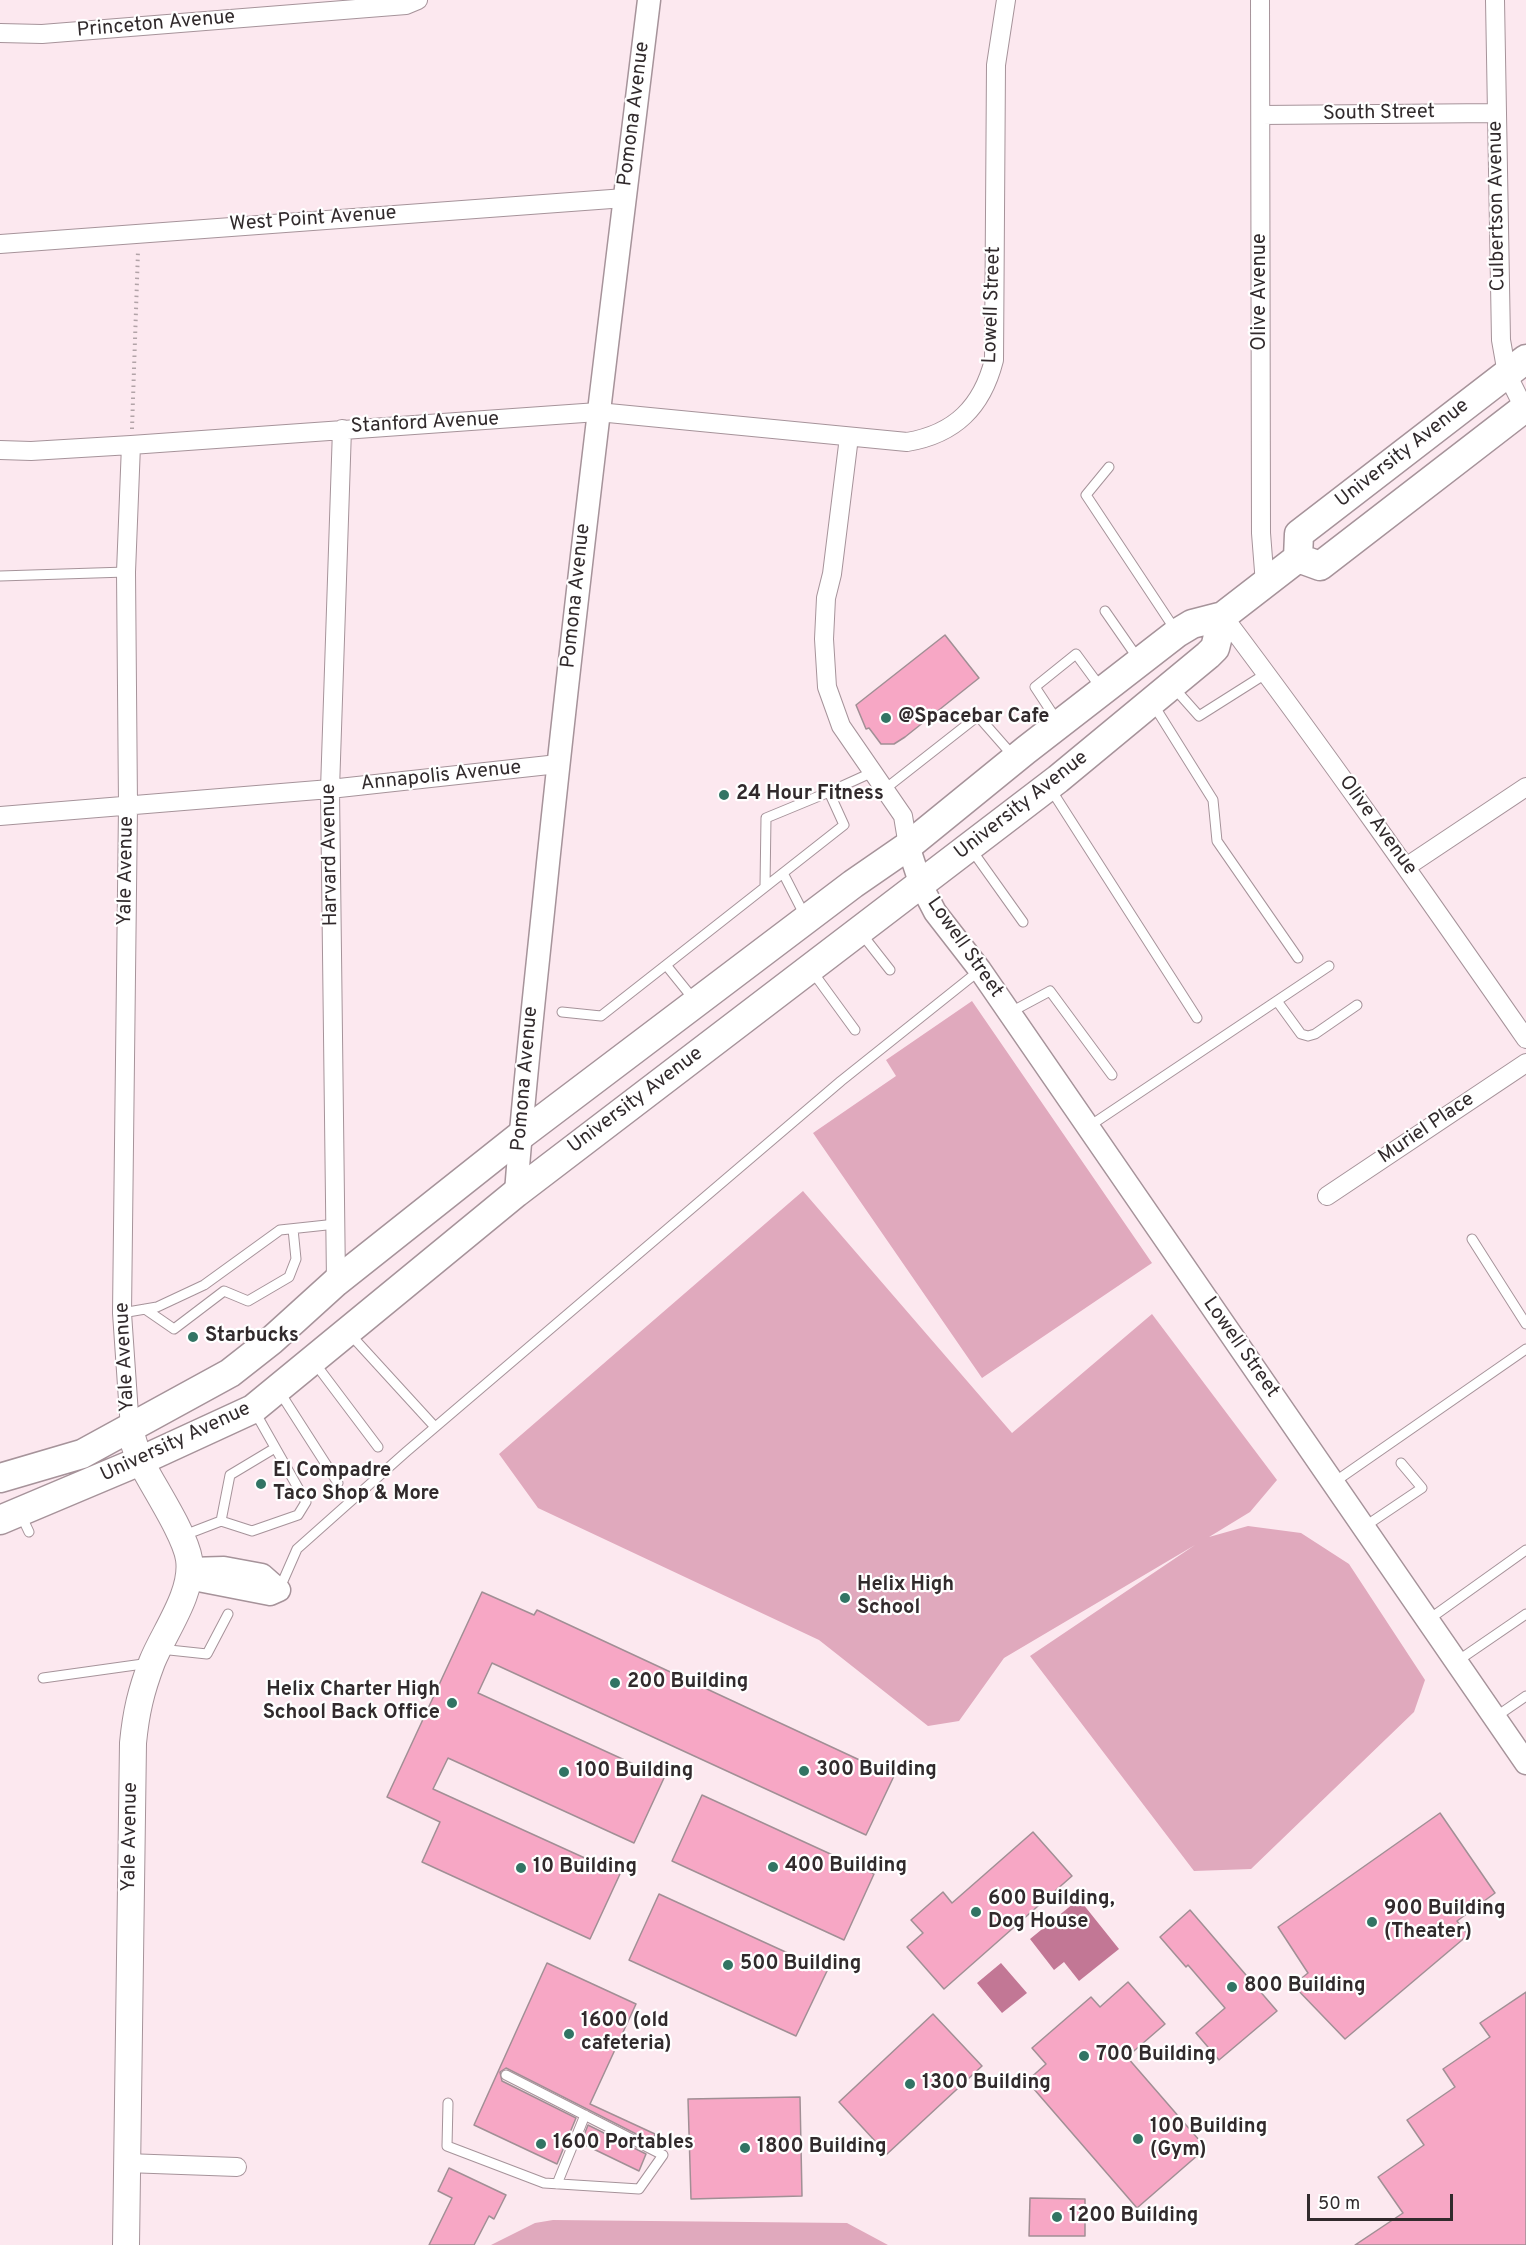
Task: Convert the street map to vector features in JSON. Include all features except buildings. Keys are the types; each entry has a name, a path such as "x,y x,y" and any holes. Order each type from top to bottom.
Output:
{"main road":[{"name":"University Avenue","path":"0,1478 82,1454 230,1373 272,1340 336,1282 520,1136 807,919 908,846 1059,724 1177,633 1192,624 1223,616 1265,584 1298,558 1299,534 1517,366"},
{"name":"University Avenue","path":"1298,558 1320,566 1525,407"},
{"name":"University Avenue","path":"16,1521 253,1409 516,1193 921,885 1049,786 1162,694 1215,648 1223,616"},
{"name":"Yale Avenue","path":"126,2245 133,1743 137,1705 155,1656 182,1599 189,1558 140,1461 130,1429"}],"street":[{"name":"Princeton Avenue","path":"0,33 42,34 406,5 418,0"},
{"name":"Pomona Avenue","path":"516,1193 558,764 598,412 649,0"},
{"name":"Lowell Street","path":"1006,0 996,65 994,360 985,389 967,414 955,424 932,436 907,442 849,437 832,574 826,598 824,639 827,687 841,726 903,816 908,846 921,885 935,912 980,970 1526,1764"},
{"name":"Olive Avenue","path":"1260,0 1261,533 1265,584"},
{"name":"Culbertson Avenue","path":"1495,0 1501,340 1517,366 1525,407"},
{"name":"South Street","path":"1261,115 1497,113"},
{"name":"West Point Avenue","path":"0,243 625,198"},
{"name":"Stanford Avenue","path":"0,450 31,451 131,445 598,412 849,437"},
{"name":"Harvard Avenue","path":"336,1282 330,789 342,429"},
{"name":"Yale Avenue","path":"130,1429 122,1313 128,806 126,572 131,445"},
{"name":"Olive Avenue","path":"1223,616 1267,673 1406,867 1526,1039"},
{"name":"Annapolis Avenue","path":"0,816 330,789 558,764"},
{"path":"1406,867 1526,787"},
{"name":"Muriel Place","path":"1327,1196 1526,1063"},
{"path":"188,1574 270,1594 279,1590"},
{"path":"126,2163 237,2167"}],"lane":[{"path":"1109,467 1086,495 1177,633"},
{"path":"0,576 126,572"},
{"path":"1105,610 1140,662"},
{"path":"1059,724 1035,687 1076,654 1103,690"},
{"path":"1162,694 1198,716 1267,673"},
{"path":"1162,694 1213,800 1217,841 1298,958"},
{"path":"885,789 978,716 1015,759"},
{"path":"765,886 766,818 874,772"},
{"path":"1049,786 1197,1018"},
{"path":"562,1012 602,1016 844,825 829,792"},
{"path":"970,847 1023,922"},
{"path":"783,873 807,919"},
{"path":"860,932 891,970"},
{"path":"666,965 696,1003"},
{"path":"1088,1127 1329,966"},
{"path":"811,969 855,1030"},
{"path":"279,1590 297,1549 435,1426 831,1089 980,970"},
{"path":"1009,1013 1050,991 1112,1075"},
{"path":"1276,1001 1301,1034 1308,1036 1315,1034 1357,1005"},
{"path":"122,1313 157,1307 204,1285 280,1230 336,1224"},
{"path":"145,1309 174,1329 224,1291 248,1301 289,1278 296,1259 293,1229"},
{"path":"1472,1239 1526,1324"},
{"path":"347,1331 435,1426"},
{"path":"1333,1483 1526,1348"},
{"path":"312,1360 378,1447"},
{"path":"278,1389 338,1483"},
{"path":"180,1537 221,1521 252,1531 298,1515 306,1502 253,1409"},
{"path":"221,1521 230,1475 275,1448"},
{"path":"1364,1527 1422,1488 1401,1463"},
{"path":"1428,1620 1526,1550"},
{"path":"43,1678 155,1656 207,1654 228,1614"},
{"path":"1456,1662 1526,1614"},
{"path":"1494,1718 1526,1696"},
{"path":"448,2103 447,2146 544,2183 639,2189 663,2155 506,2075"},
{"path":"557,2184 585,2115"}],"path":[{"path":"131,445 139,232"}],"shaded area":[{"path":"972,1001 1152,1263 982,1378 813,1133 896,1076 886,1060"},
{"path":"803,1191 1012,1433 1152,1314 1277,1480 1250,1512 1209,1537 1248,1526 1301,1533 1349,1564 1425,1680 1414,1712 1251,1869 1194,1871 1030,1656 1195,1545 1004,1658 959,1721 928,1726 819,1640 538,1508 499,1454"},
{"path":"1079,1899 1119,1949 1079,1981 1064,1962 1054,1970 1030,1939"},
{"path":"1001,1963 1027,1993 1002,2013 977,1983"},
{"path":"553,2220 847,2223 888,2245 491,2245 535,2223"}],"place":[{"name":"@Spacebar Cafe","path":"886,718"},
{"name":"24 Hour Fitness","path":"724,795"},
{"name":"Starbucks","path":"193,1337"},
{"name":"El Compadre Taco Shop & More","path":"261,1484"},
{"name":"Helix High School","path":"845,1598"},
{"name":"200 Building","path":"615,1683"},
{"name":"Helix Charter High School Back Office","path":"452,1703"},
{"name":"300 Building","path":"804,1771"},
{"name":"100 Building","path":"564,1772"},
{"name":"400 Building","path":"773,1867"},
{"name":"10 Building","path":"521,1868"},
{"name":"600 Building, Dog House","path":"976,1912"},
{"name":"900 Building (Theater)","path":"1372,1922"},
{"name":"500 Building","path":"728,1965"},
{"name":"800 Building","path":"1232,1987"},
{"name":"1600 (old cafeteria)","path":"569,2034"},
{"name":"700 Building","path":"1084,2056"},
{"name":"1300 Building","path":"910,2084"},
{"name":"100 Building (Gym)","path":"1138,2139"},
{"name":"1600 Portables","path":"541,2144"},
{"name":"1800 Building","path":"745,2148"},
{"name":"1200 Building","path":"1057,2217"}]}
